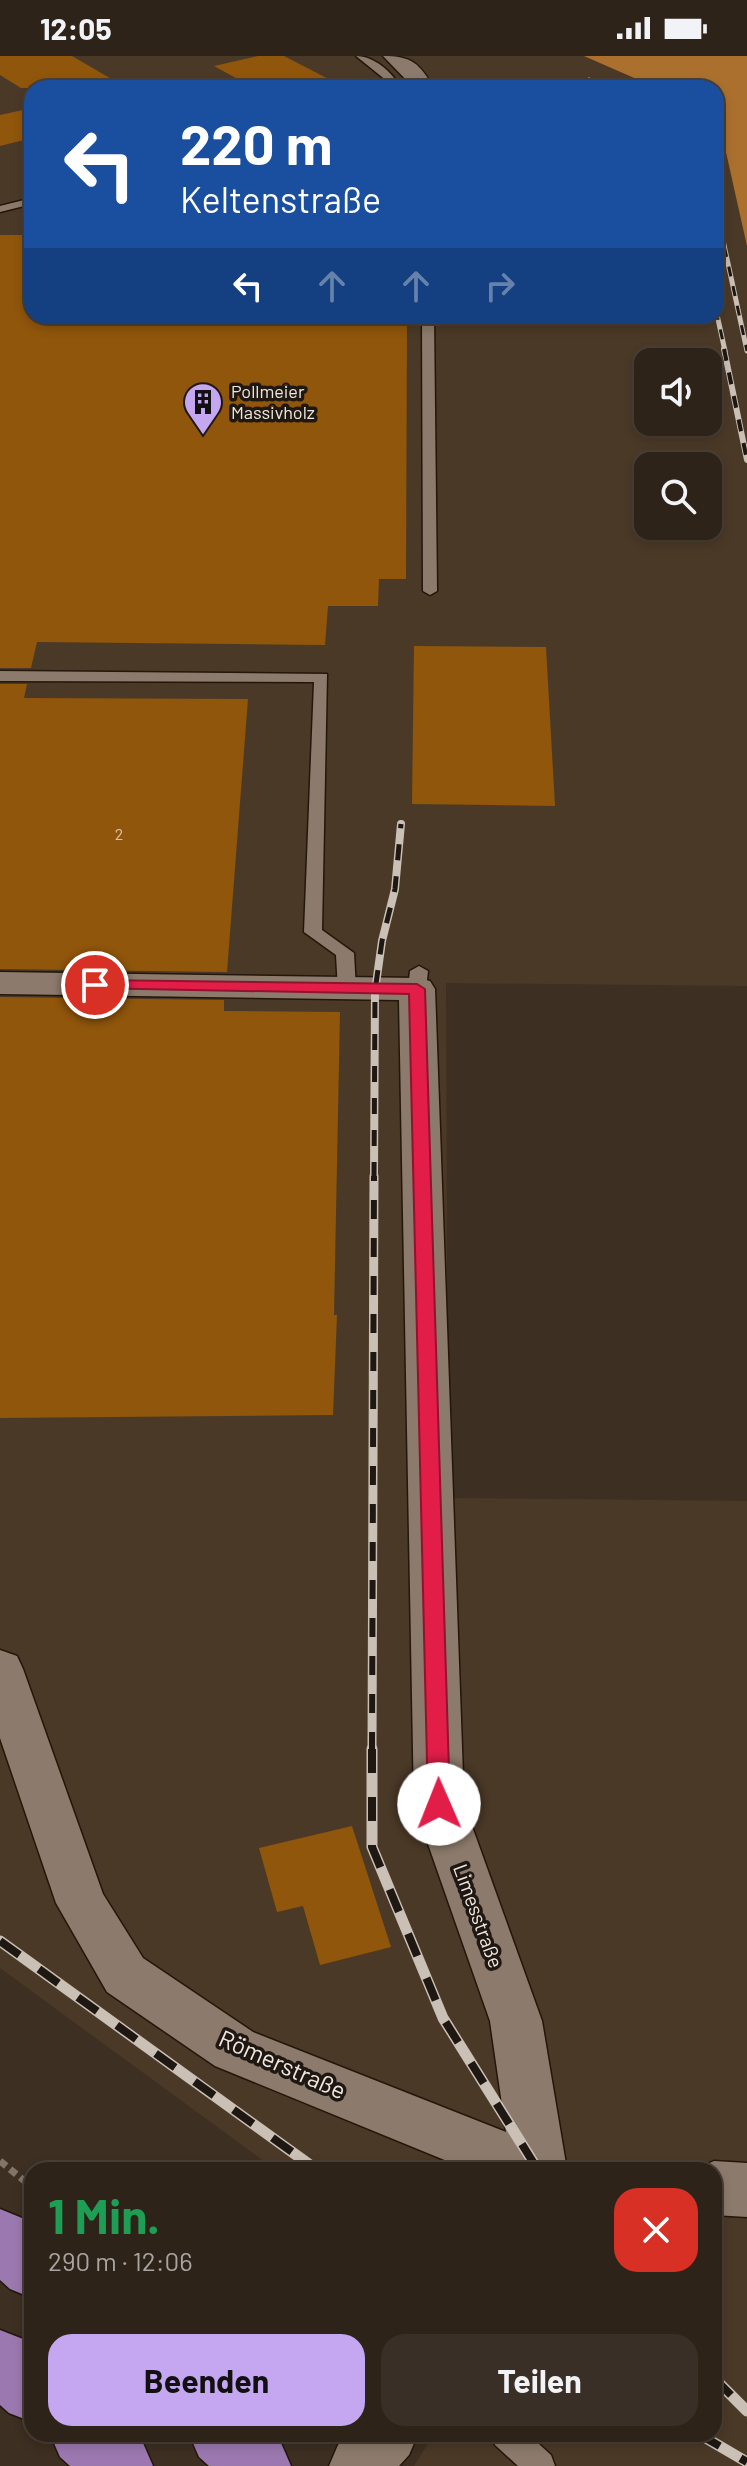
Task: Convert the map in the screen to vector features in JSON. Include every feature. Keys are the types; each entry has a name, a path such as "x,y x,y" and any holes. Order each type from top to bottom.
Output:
{"main road":[{"path":"0,2239 24,2260"},
{"path":"0,2362 24,2383"},
{"path":"92,2442 120,2466"},
{"path":"231,2442 258,2466"}],"street":[{"path":"393,56 409,68 418,80"},
{"name":"Limesstraße","path":"347,990 418,980 439,1804 516,2021 535,2162"},
{"path":"0,983 347,990"},
{"name":"Römerstraße","path":"0,1669 81,1903 125,1975 234,2049 516,2162"},
{"path":"722,2188 747,2190"},
{"path":"359,2466 381,2442"}],"lane":[{"path":"361,56 392,80"},
{"path":"0,209 24,203"},
{"path":"428,324 430,591"},
{"path":"0,676 322,677 313,932 345,953 347,990"},
{"path":"514,2442 540,2466"}],"path":[{"path":"0,2161 24,2180"}],"shaded area":[{"path":"0,56 747,56 747,986 446,983 448,1498 747,1501 747,2466 414,2466 429,2442 722,2442 722,2162 265,2162 0,1968"},
{"path":"584,56 747,56 747,246 724,143 724,80 639,80"}],"building":[{"path":"0,56 72,56 113,80 24,80 24,88 21,88 0,75"},
{"path":"258,56 284,56 330,80 239,80 214,66"},
{"path":"24,110 24,140 0,146 0,115"},
{"name":"Pollmeier Massivholz","path":"0,235 24,235 24,324 407,324 406,579 379,579 378,606 328,606 325,645 37,642 31,668 0,668"},
{"path":"414,646 546,647 555,806 412,804"},
{"path":"0,684 27,684 24,698 248,699 227,972 0,969"},
{"path":"0,997 224,1000 224,1011 340,1012 333,1415 0,1418"},
{"path":"352,1826 391,1947 320,1965 303,1906 277,1912 259,1848"}],"railway":[{"path":"724,245 747,351"},
{"path":"719,324 725,351"},
{"path":"724,349 747,460"},
{"path":"374,1178 375,991 382,941 395,889 401,824"},
{"path":"372,1751 374,1176"},
{"path":"372,1751 372,1847 443,2018 533,2162"},
{"path":"0,1941 306,2162"},
{"path":"722,2386 747,2411"},
{"path":"713,2442 747,2462"}],"place":[{"name":"Pollmeier Massivholz","path":"203,436"}],"route":[{"path":"95,985 375,991 417,989 439,1804"}]}
